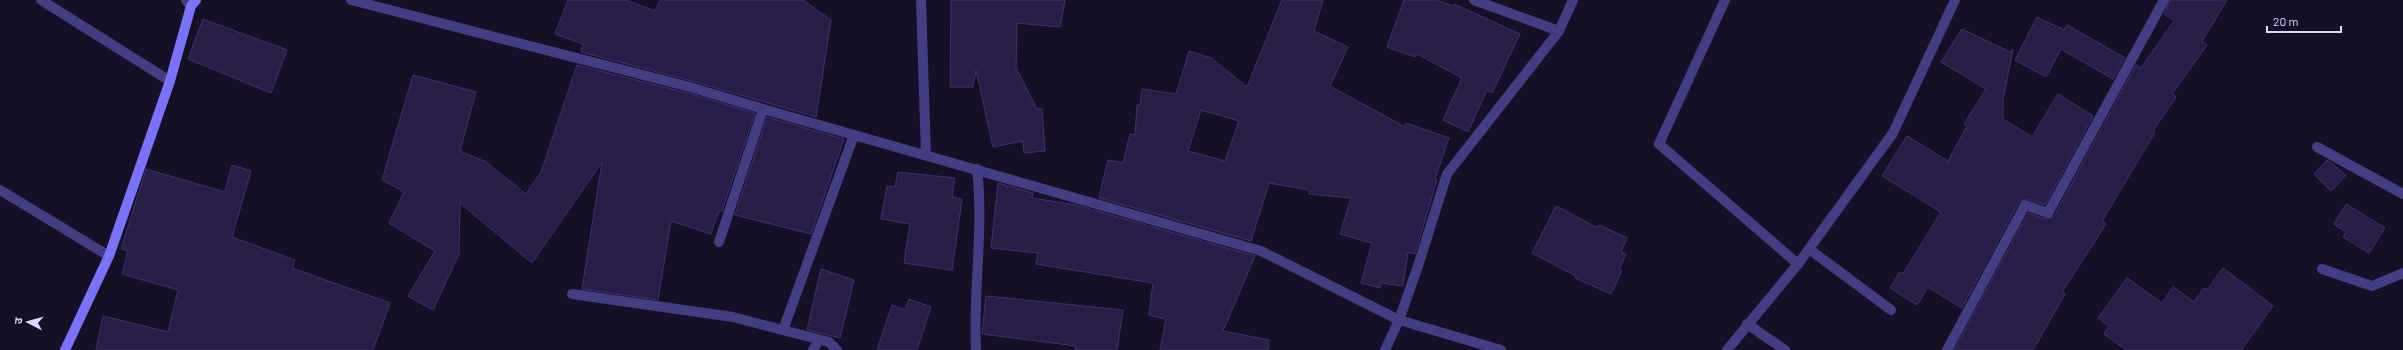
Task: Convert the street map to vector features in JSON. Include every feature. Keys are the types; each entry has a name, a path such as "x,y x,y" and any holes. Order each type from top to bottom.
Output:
{"street":[{"path":"42,0 170,81"},
{"path":"352,0 690,87 1261,251 1399,320 1501,350"},
{"path":"921,0 926,156"},
{"path":"1474,0 1560,31"},
{"path":"1385,350 1399,320 1448,174 1560,31 1573,0"},
{"path":"1725,0 1659,144 1798,264"},
{"path":"1727,350 1798,264 1894,133 1955,0"},
{"path":"1947,350 2025,205 2048,212 2164,0"},
{"path":"64,350 109,256 170,81 191,2"},
{"path":"720,242 763,109"},
{"path":"783,330 854,135"},
{"path":"2317,147 2403,194"},
{"path":"976,169 980,202 975,322 976,350"},
{"path":"0,190 109,256"},
{"path":"1809,249 1891,310"},
{"path":"2322,269 2372,286 2403,273"},
{"path":"572,294 734,317 829,342 837,350"},
{"path":"1747,324 1785,350"},
{"path":"813,350 818,340"}],"building":[{"path":"568,0 626,0 655,11 660,0 803,0 831,20 816,117 692,81 581,52 583,44 555,34"},
{"path":"951,0 1065,0 1060,27 1017,23 1016,68 1037,109 1042,109 1045,151 1024,153 1023,141 993,147 976,70 973,87 950,87"},
{"path":"1282,0 1323,0 1314,31 1348,47 1330,86 1405,127 1406,123 1449,138 1435,179 1437,180 1415,254 1408,252 1403,286 1381,283 1380,288 1361,283 1372,243 1340,234 1351,198 1309,194 1310,190 1269,183 1251,241 1099,198 1108,160 1123,163 1130,134 1135,135 1137,105 1140,105 1142,89 1176,94 1189,51 1211,58 1247,87","holes":["1201,110 1239,121 1225,161 1188,151"]},
{"path":"1404,0 1436,0 1453,6 1454,4 1520,34 1492,93 1487,90 1468,132 1443,120 1462,78 1417,54 1415,57 1387,47"},
{"path":"2170,0 2227,0 2202,41 2207,45 2172,94 2176,97 2153,131 2155,132 2102,221 2106,224 2062,292 2065,294 2033,350 1954,350 2028,213 2046,219 2054,216 2136,65 2141,68 2174,21 2164,14"},
{"path":"2037,17 2064,30 2067,25 2125,58 2113,79 2061,49 2046,77 2015,60"},
{"path":"203,19 287,50 271,93 188,59"},
{"path":"1962,29 2010,52 2013,49 2003,100 2003,119 2032,137 2058,94 2093,116 2045,205 2027,199 2019,202 1962,308 1928,287 1917,305 1890,288 1900,272 1903,274 1941,212 1882,176 1907,136 1948,161 1967,126 1964,124 1986,89 1941,62"},
{"path":"577,65 688,93 755,113 722,211 719,211 711,234 671,221 658,300 582,289 602,162 532,263 460,203 459,254 433,310 408,296 435,251 389,223 404,192 382,180 413,75 476,92 460,151 486,162 526,194 541,172"},
{"path":"767,117 844,139 811,234 735,215"},
{"path":"2327,160 2346,175 2331,191 2314,174"},
{"path":"232,165 251,171 232,237 295,260 292,268 390,303 373,350 96,350 103,316 168,332 178,290 122,274 128,251 121,249 146,169 225,192"},
{"path":"898,172 955,178 952,197 962,199 952,270 904,263 910,224 881,219 887,186 895,187"},
{"path":"998,183 1033,193 1032,198 1076,205 1255,256 1223,331 1269,340 1268,350 1160,350 1166,319 1149,315 1153,283 1036,264 1038,253 991,248"},
{"path":"2346,204 2385,228 2369,253 2343,237 2346,232 2334,224"},
{"path":"1556,206 1598,228 1599,225 1627,238 1621,252 1626,254 1619,270 1622,271 1611,294 1575,278 1576,276 1532,253"},
{"path":"2223,268 2273,306 2241,350 2126,350 2104,334 2109,326 2098,318 2127,278 2162,303 2173,287 2194,302 2204,288 2207,290"},
{"path":"821,269 854,280 840,338 807,330"},
{"path":"986,296 1123,310 1117,350 1075,350 1076,346 982,334"},
{"path":"909,299 931,307 917,350 877,350 892,305 905,310"}]}
